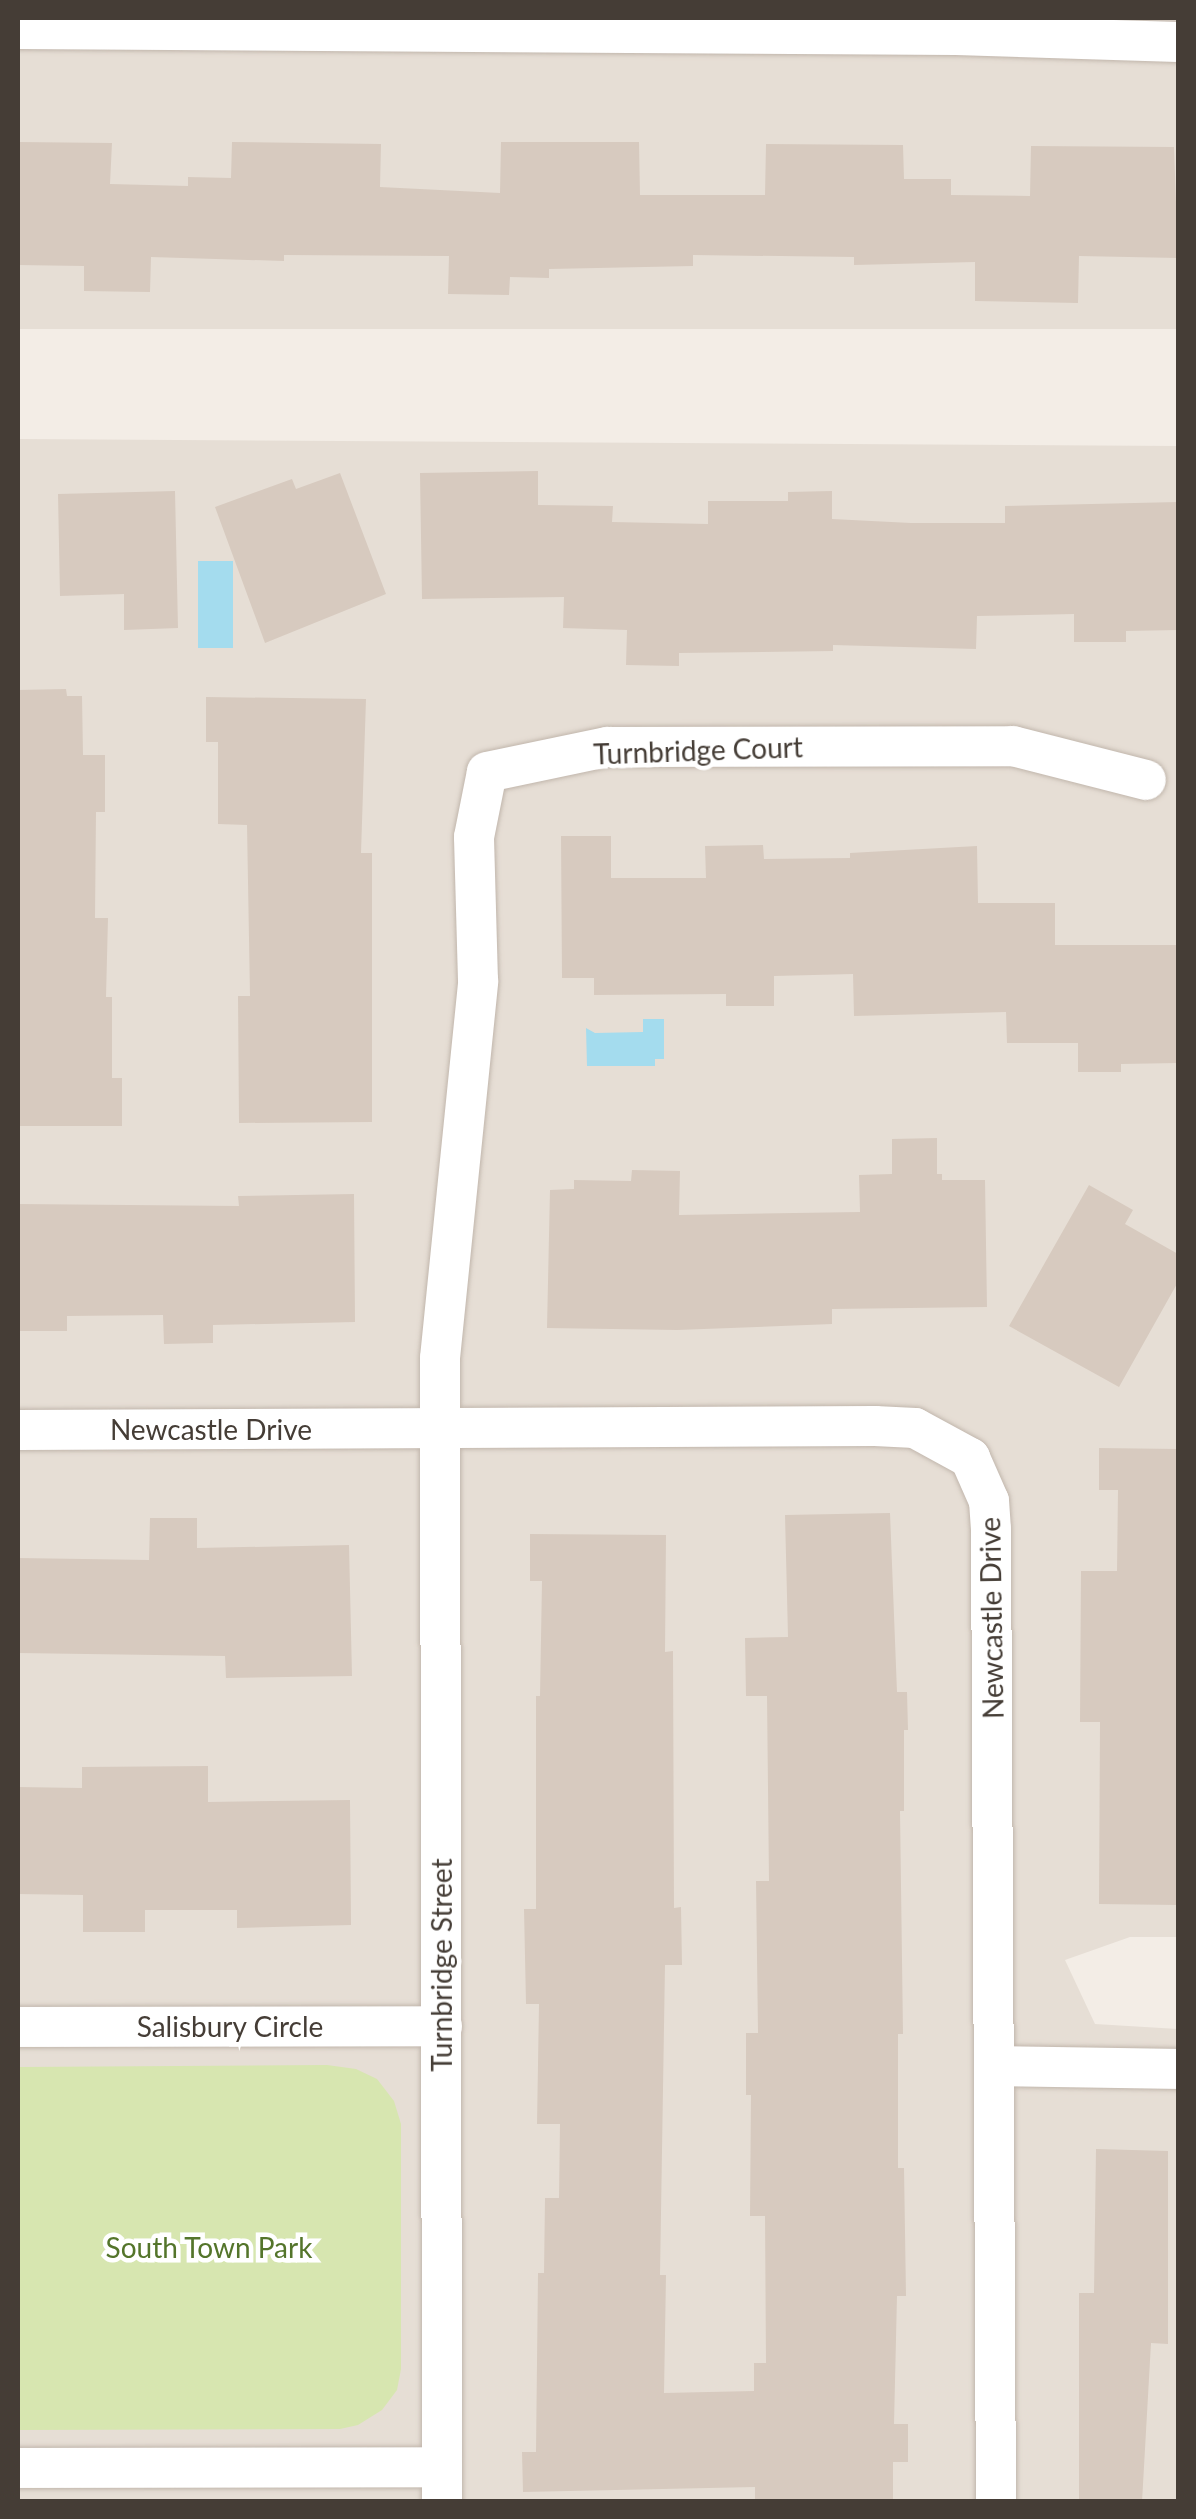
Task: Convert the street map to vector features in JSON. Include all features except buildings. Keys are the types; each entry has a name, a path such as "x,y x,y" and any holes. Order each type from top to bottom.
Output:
{"street":[{"path":"18,30 956,26 1178,42"},
{"name":"Turnbridge Court","path":"439,1428 440,1358 478,981 474,837 487,772 607,747 1013,746 1146,780"},
{"name":"Newcastle Drive","path":"18,1430 875,1426 914,1428 970,1458 990,1501 991,1529 996,2502"},
{"name":"Turnbridge Street","path":"439,1428 442,2484"},
{"name":"Salisbury Circle","path":"18,2027 442,2026"},
{"path":"995,2066 1178,2069"},
{"path":"18,2468 442,2484"}],"shaded area":[{"path":"18,18 1178,18 1178,329 18,329"},
{"path":"18,439 1178,446 1178,1937 1130,1937 1065,1960 1095,2024 1178,2029 1178,2501 18,2501"}],"green space":[{"name":"South Town Park","path":"327,2065 356,2069 377,2079 394,2101 401,2124 401,2369 397,2390 382,2410 358,2425 340,2429 18,2430 18,2067"}],"water":[{"path":"198,561 233,561 233,648 198,648"},
{"path":"643,1019 664,1019 664,1059 655,1059 655,1066 587,1066 586,1028 595,1033 643,1032"}]}
